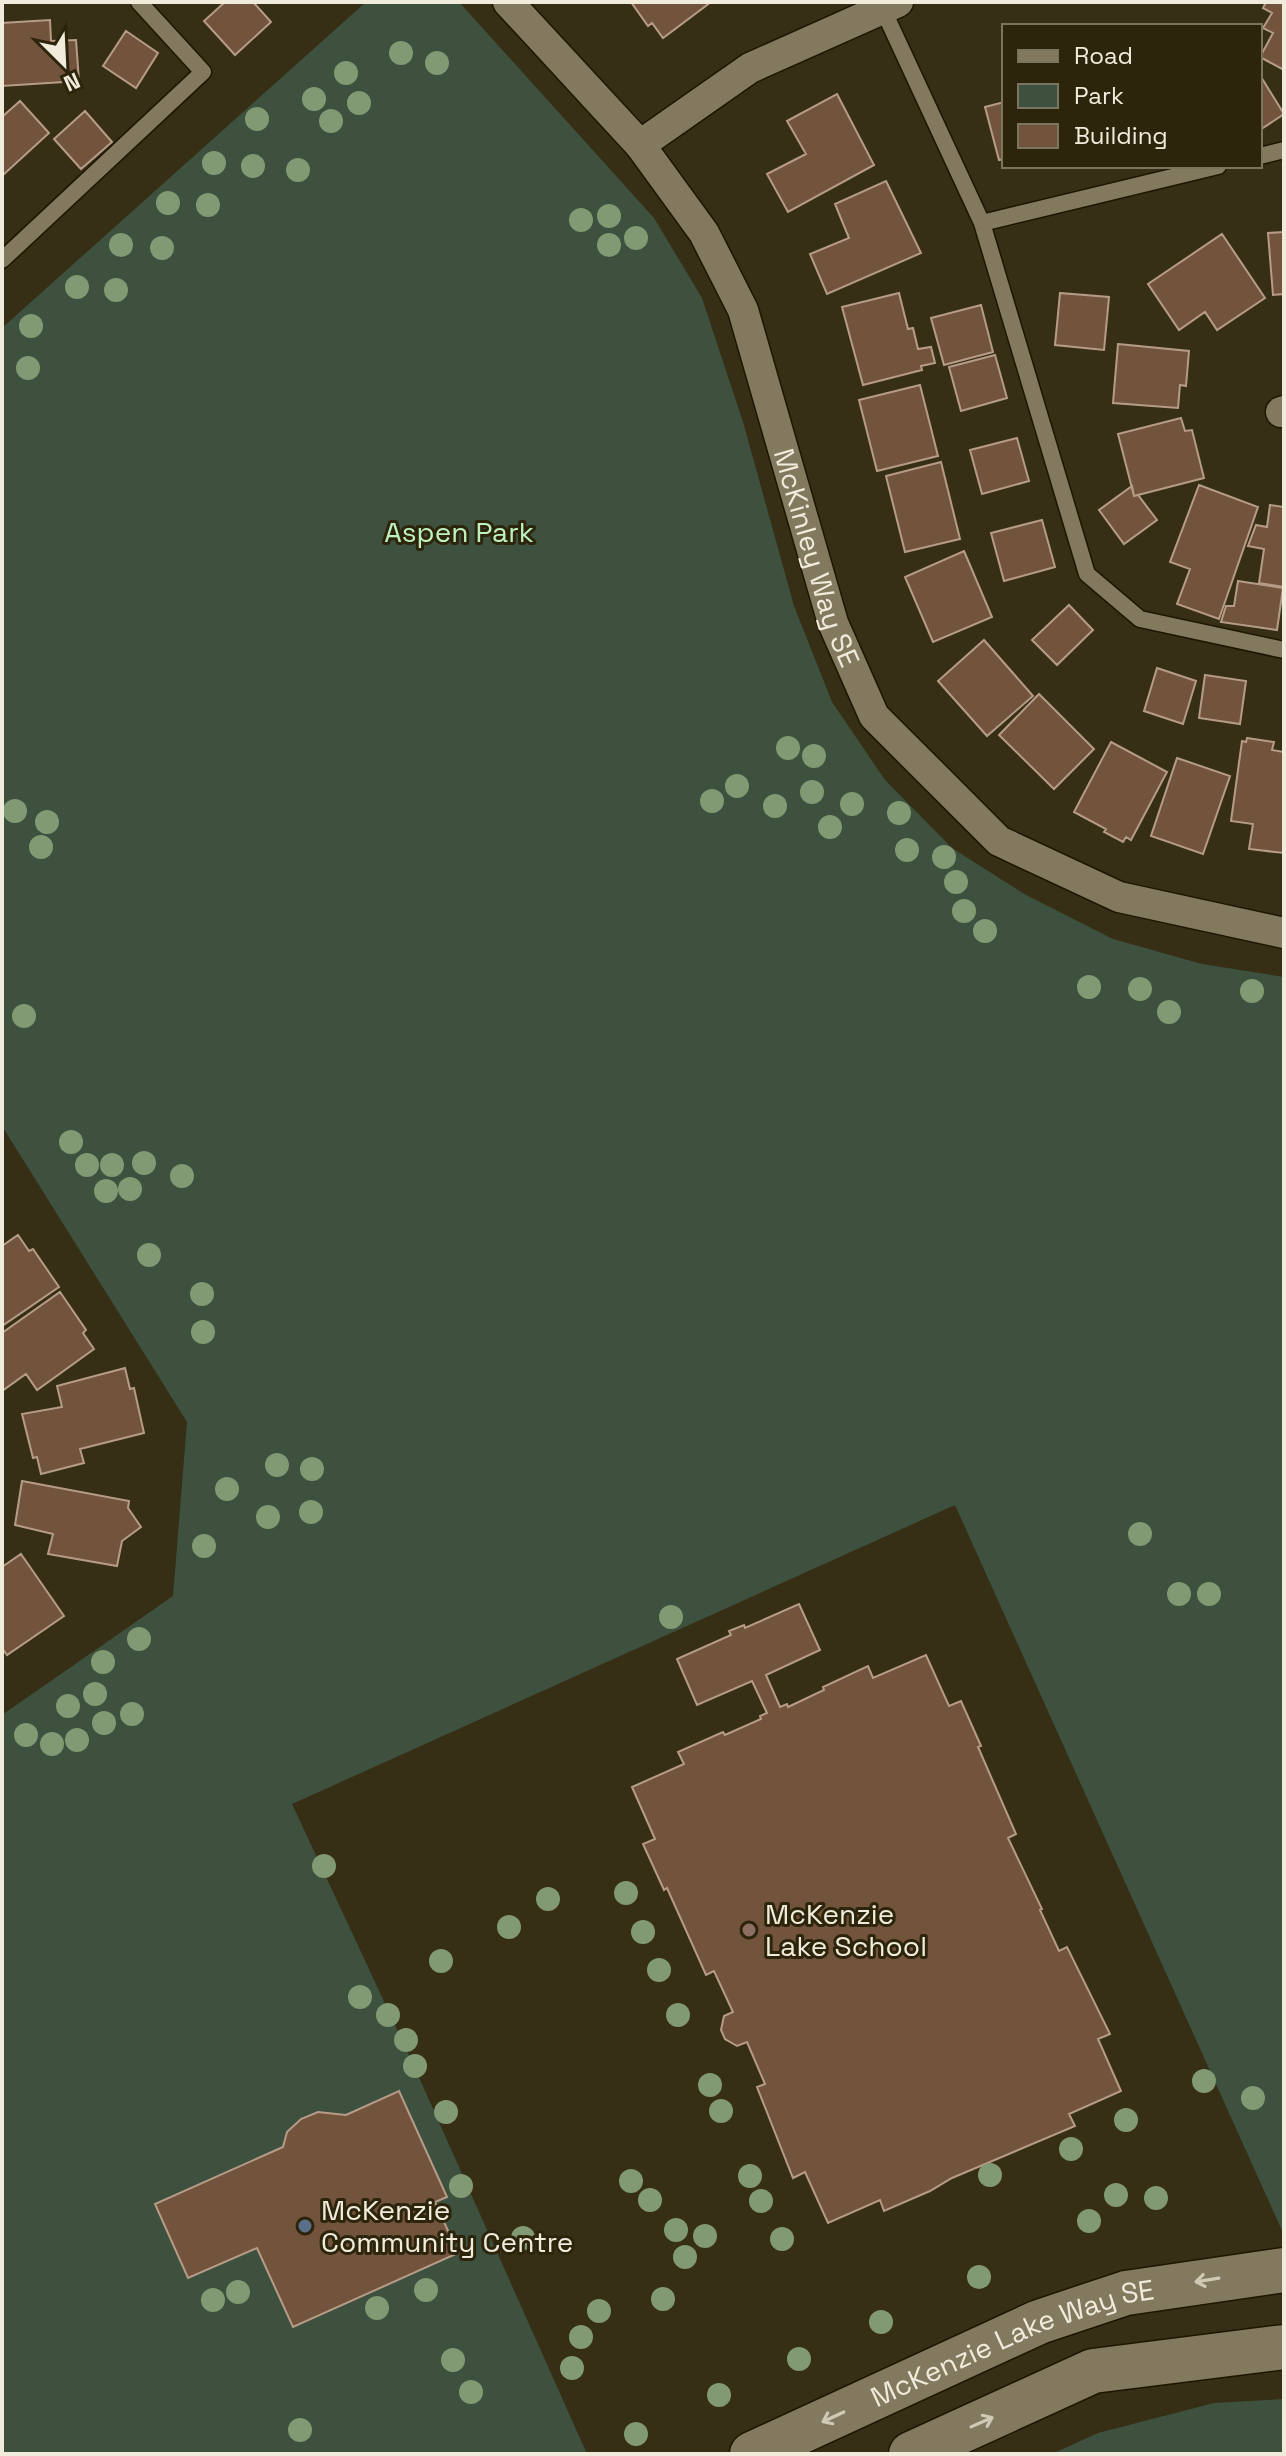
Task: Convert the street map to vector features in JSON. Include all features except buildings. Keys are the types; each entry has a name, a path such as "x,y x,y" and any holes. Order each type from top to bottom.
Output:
{"street":[{"name":"McKinley Way SE","path":"508,2 640,145 704,233 743,310 833,623 874,716 999,841 1119,897 1284,933"},
{"path":"640,145 750,68 887,3"},
{"name":"McKenzie Lake Way SE","path":"752,2454 1053,2317 1126,2293 1284,2270"},
{"name":"McKenzie Lake Way SE","path":"911,2454 1093,2371 1284,2347"}],"lane":[{"path":"2,260 203,72 139,2"},
{"path":"887,3 982,223 1087,574 1140,619 1284,650"},
{"path":"1262,156 1284,150"},
{"path":"982,223 1210,168"}],"green space":[{"name":"Aspen Park","path":"366,2 459,2 654,218 702,298 743,422 794,606 832,702 885,780 952,848 1026,895 1113,939 1202,964 1284,977 1284,2235 955,1505 292,1804 409,2055 587,2454 2,2454 2,1715 173,1596 187,1422 2,1126 2,328"},
{"path":"1284,2399 1284,2454 1052,2454 1098,2433 1214,2403"}],"place":[{"name":"McKenzie Lake School","path":"749,1930"},
{"name":"McKenzie Community Centre","path":"305,2226"}]}
